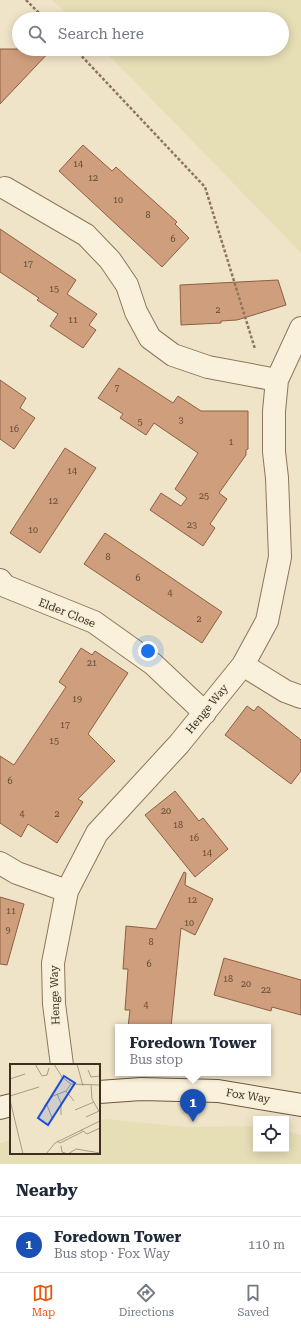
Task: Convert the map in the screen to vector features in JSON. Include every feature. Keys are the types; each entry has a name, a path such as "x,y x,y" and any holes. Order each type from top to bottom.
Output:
{"street":[{"path":"5,188 86,235 110,260 127,285 136,312 150,338 173,355 208,367 270,378"},
{"name":"Henge Way","path":"62,1064 54,1004 53,963 67,891 97,833 205,713 243,665 267,621 280,557 277,478 274,452 274,411 270,378 301,328"},
{"name":"Elder Close","path":"0,580 5,586 11,589 94,622 153,664 205,713"},
{"path":"243,665 285,691 301,696"},
{"path":"0,863 17,873 67,891"},
{"name":"Fox Way","path":"100,1092 141,1089 218,1091 301,1105"},
{"path":"0,1108 10,1105"}],"path":[{"path":"26,0 38,12"},
{"path":"82,56 205,187 270,378"}],"shaded area":[{"path":"52,0 301,0 301,253 110,56 289,56 289,12 65,12"},
{"path":"106,1119 186,1127 253,1126 253,1152 289,1152 289,1132 301,1135 301,1164 0,1164 0,1143 10,1140 10,1154 100,1154 100,1120"}],"building":[{"path":"0,49 12,49 12,56 45,56 0,104"},
{"path":"83,145 112,171 116,167 177,222 175,224 189,238 162,267 59,171"},
{"path":"0,229 76,280 67,294 97,314 89,325 96,330 83,348 50,326 58,314 37,300 39,298 0,272"},
{"path":"278,280 286,305 237,320 221,321 221,323 181,325 180,285"},
{"path":"119,368 173,403 178,396 201,411 248,411 248,449 246,450 246,455 219,493 227,499 210,524 215,528 203,546 150,510 161,493 181,506 187,498 175,489 198,453 154,423 146,435 120,418 123,414 98,398"},
{"path":"0,380 26,398 20,408 35,418 14,449 0,439"},
{"path":"65,448 96,468 40,553 10,533"},
{"path":"105,533 222,612 202,643 84,564"},
{"path":"81,648 92,655 95,651 128,673 88,734 115,761 78,799 83,802 57,843 28,824 21,837 0,823 0,756 14,765 66,687 59,682"},
{"path":"247,706 254,711 258,706 301,740 301,771 291,784 225,735"},
{"path":"175,791 199,821 203,818 228,849 195,877 145,815"},
{"path":"184,872 186,873 185,885 213,899 195,935 181,928 171,1024 128,1024 130,1010 125,1010 128,969 123,969 126,926 156,929"},
{"path":"0,897 24,904 7,965 0,964"},
{"path":"224,958 301,980 301,1015 272,1007 271,1011 214,995"}],"place":[{"name":"Foredown Tower","path":"193,1122"}]}
